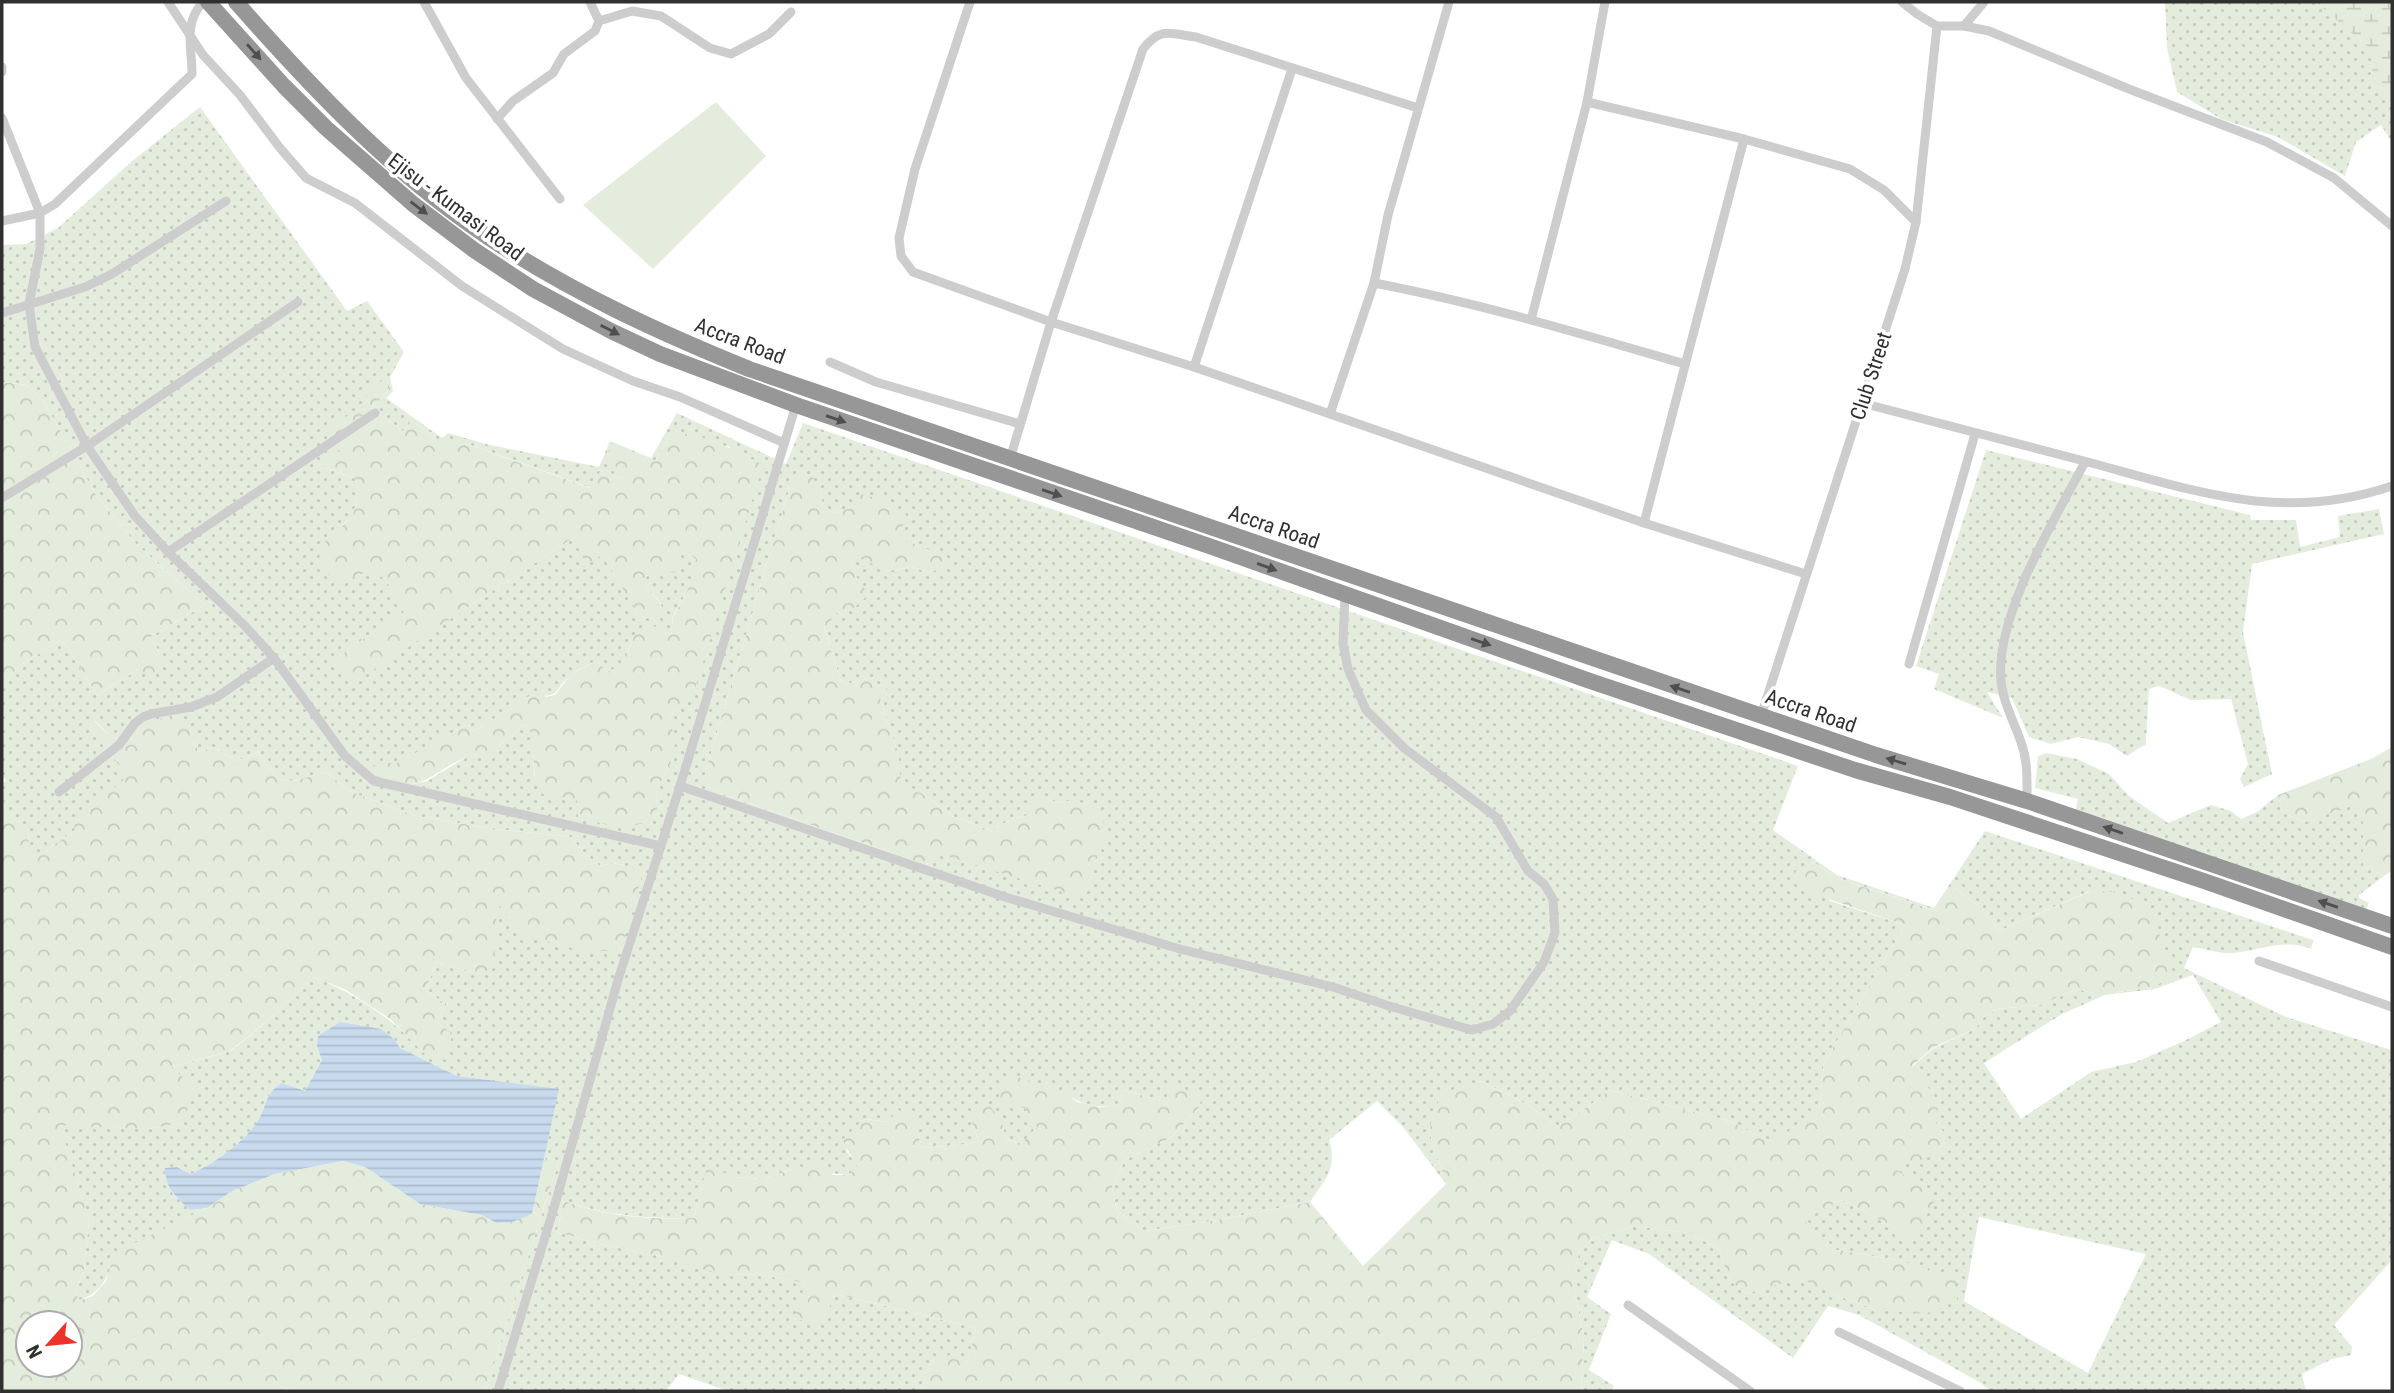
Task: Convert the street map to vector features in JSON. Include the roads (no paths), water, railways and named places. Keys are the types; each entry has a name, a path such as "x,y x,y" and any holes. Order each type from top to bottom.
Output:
{"highway":[{"name":"Ejisu - Kumasi Road","path":"205,2 326,128 395,189 474,250 533,289 611,331 726,380"},
{"name":"Accra Road","path":"236,2 372,145 455,213 540,269 592,299 676,339 750,369 1761,716 1876,755 2027,801 2392,926"},
{"name":"Accra Road","path":"726,380 1628,694 1856,770 1950,797 2392,947"}],"street":[{"path":"167,2 203,55 240,95 306,178 355,203 463,286 563,349 784,443"},
{"path":"2,221 40,213 55,204 192,74 189,33 194,12 205,2"},
{"path":"424,2 466,78 560,199"},
{"path":"590,2 600,21"},
{"path":"970,2 915,169 899,238 901,256 913,272 1051,322 1194,367 1644,523 1806,574"},
{"path":"1330,414 1374,283 1388,215 1449,2"},
{"path":"1531,320 1587,102 1605,2"},
{"path":"1902,2 1937,26 1989,30 2129,89 2267,142 2334,178 2392,226"},
{"path":"1964,26 1984,2"},
{"path":"496,119 521,94 553,73 564,54 595,31 600,21 632,11 661,16 710,48 731,54 769,34 791,12"},
{"name":"Club Street","path":"1761,716 1905,269 1916,222 1937,26"},
{"path":"1010,459 1051,322 1143,49 1153,36 1165,33 1196,37 1418,108"},
{"path":"1194,367 1292,69"},
{"path":"1587,102 1744,139 1850,169 1884,190 1916,222"},
{"path":"2,118 40,213 40,248 29,304 35,347 87,446 135,516 274,658 345,756 374,781 661,846"},
{"path":"1644,523 1744,139"},
{"path":"2,313 85,287 112,274 226,201"},
{"path":"1374,283 1424,292 1531,320 1685,365"},
{"path":"2,498 87,446 298,302"},
{"path":"830,362 876,382 1020,424"},
{"path":"1862,402 2193,491 2275,504 2329,502 2362,496 2392,486"},
{"path":"498,1391 556,1201 618,980 796,405"},
{"path":"168,552 375,413"},
{"path":"1909,664 1975,434"},
{"path":"2027,801 2027,767 2001,683 2000,658 2028,570 2085,461"},
{"path":"680,786 1005,897 1155,941 1333,987 1472,1030 1493,1024 1510,1012 1544,962 1555,933 1553,899 1544,884 1528,871 1496,817 1404,748 1366,710 1348,669 1343,644 1345,595"},
{"path":"59,792 119,744 143,717 191,707 217,696 274,658"},
{"path":"2259,961 2392,1007"},
{"path":"1628,1305 1749,1391"},
{"path":"1839,1332 1959,1391"}],"water":[{"path":"340,1022 381,1029 394,1039 400,1048 457,1076 559,1089 532,1214 512,1222 496,1223 482,1215 420,1204 365,1167 343,1161 275,1174 232,1191 207,1208 190,1210 180,1201 169,1186 165,1168 177,1167 191,1174 229,1151 253,1128 270,1094 282,1083 305,1091 322,1060 317,1047 318,1036"}]}
